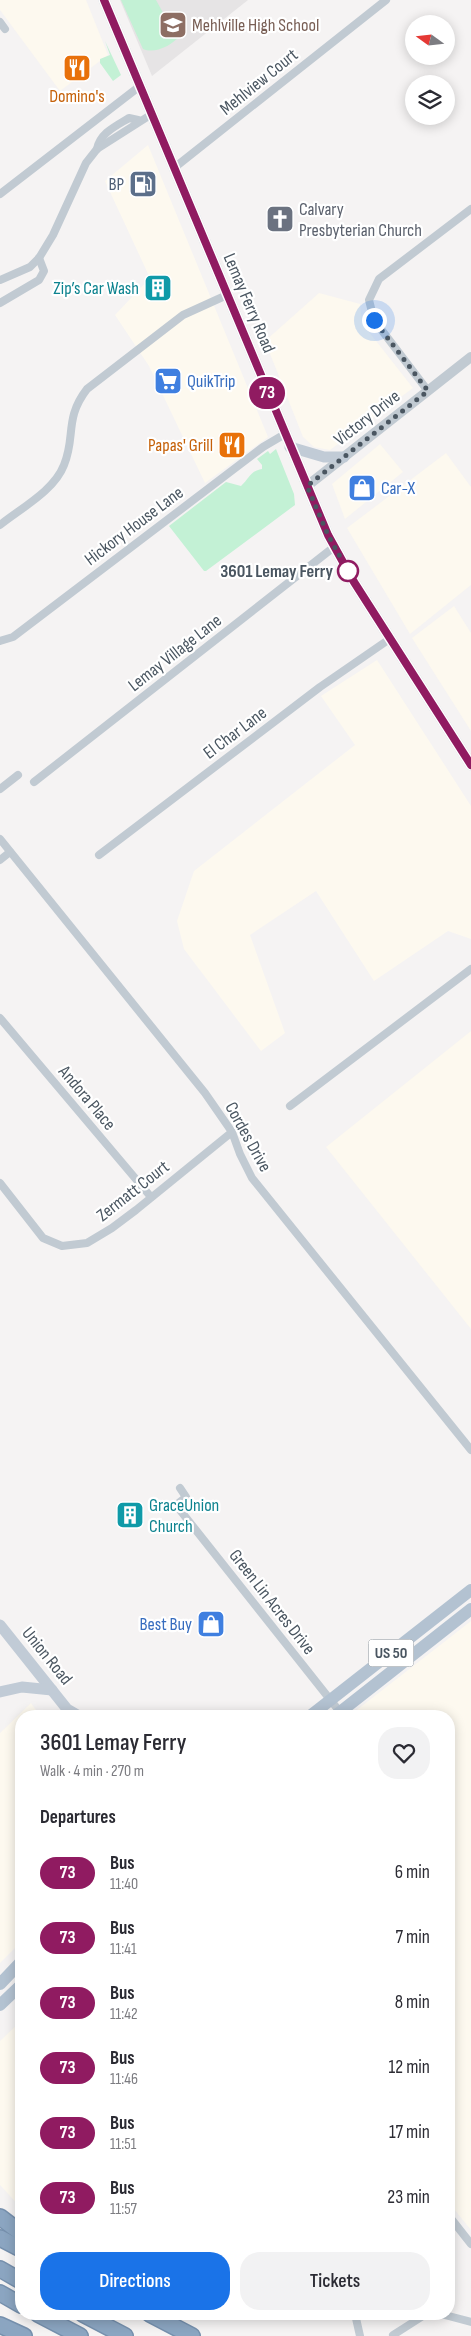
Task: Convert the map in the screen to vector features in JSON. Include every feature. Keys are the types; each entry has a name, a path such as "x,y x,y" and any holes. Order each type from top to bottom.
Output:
{"highway":[{"path":"0,2217 15,2228"},
{"path":"0,2238 15,2246"},
{"path":"0,2269 15,2278"},
{"path":"0,2293 15,2302"},
{"path":"49,2320 80,2336"},
{"path":"94,2320 125,2336"},
{"path":"161,2320 192,2336"},
{"path":"0,2326 13,2336"},
{"path":"0,2326 24,2336"}],"main road":[{"name":"Lemay Ferry Road","path":"104,0 334,547 471,765"},
{"path":"290,446 324,457 344,458"},
{"name":"US 50","path":"318,1710 471,1590"},
{"name":"US 50","path":"342,1710 471,1609"},
{"name":"Union Road","path":"0,1625 67,1710"},
{"path":"0,1692 22,1686 52,1690"},
{"path":"0,1984 15,1968"},
{"path":"0,2005 15,1991"}],"street":[{"name":"Mehlview Court","path":"174,168 386,0"},
{"path":"0,194 140,86"},
{"path":"0,280 30,267 39,258 53,234 86,164 98,149 101,137 129,118 138,120 152,114"},
{"path":"428,391 374,320 369,300 379,279 471,209"},
{"path":"0,303 39,280 44,271 39,258"},
{"path":"0,525 52,484 59,474 67,456 73,413 77,402 87,389 184,314 227,295"},
{"name":"Victory Drive","path":"307,486 471,357"},
{"name":"Hickory House Lane","path":"0,641 13,637 263,447 285,434"},
{"name":"Lemay Village Lane","path":"34,782 334,547"},
{"name":"El Char Lane","path":"100,855 320,687 391,638"},
{"path":"0,789 18,775"},
{"name":"Cordes Drive","path":"0,839 205,1093 232,1132 252,1178 471,1450"},
{"path":"0,860 10,852"},
{"path":"290,1106 471,969"},
{"name":"Andora Place","path":"0,1018 151,1197"},
{"name":"Zermatt Court","path":"0,1183 43,1238 62,1246 87,1243 112,1228 232,1132"},
{"name":"Green Lin Acres Drive","path":"180,1488 186,1497 176,1505 331,1700 335,1710"},
{"path":"455,2224 471,2244"},
{"path":"455,2318 471,2322"},
{"path":"356,2320 360,2336"},
{"path":"393,2335 417,2320"}],"shaded area":[{"path":"0,0 86,0 108,55 60,91 0,10"},
{"name":"Mehlville High School","path":"120,0 248,0 152,76"},
{"path":"148,145 268,437 205,483 149,366 115,315 150,278 105,181"},
{"path":"319,293 360,304 362,323 413,388 330,450 314,447 303,437 265,341"},
{"path":"380,444 403,472 345,519 332,484"},
{"path":"446,453 471,487 471,585 410,634 347,528"},
{"path":"454,606 471,633 471,731 412,638"},
{"path":"377,660 471,806 471,939 448,931 374,981 316,891 250,935 285,1033 261,1051 184,949 177,921 194,871 355,745 321,696"},
{"path":"471,1031 471,1329 326,1147"},
{"path":"471,1621 471,2230 455,2210 455,1710 357,1710"},
{"path":"31,1703 36,1710 24,1710"},
{"path":"15,1718 15,1948 0,1963 0,1733"},
{"path":"15,2027 15,2201 0,2185 0,2041"}],"green space":[{"path":"121,0 156,0 172,29 179,28 179,37 157,50 143,49"},
{"path":"105,41 121,75 113,81 100,63 100,59 110,55"},
{"path":"276,449 294,494 295,505 204,571 169,526 226,482 241,486 252,473 262,469 262,465 257,459 268,451 270,454"}],"bus line":[{"name":"73","path":"104,0 328,535 354,582 471,765"}],"place":[{"name":"Mehlville High School","path":"173,25"},
{"name":"Domino's","path":"77,68"},
{"name":"BP","path":"143,184"},
{"name":"Calvary Presbyterian Church","path":"280,219"},
{"name":"Zip’s Car Wash","path":"158,288"},
{"name":"QuikTrip","path":"168,381"},
{"name":"Papas' Grill","path":"232,445"},
{"name":"Car-X","path":"362,488"},
{"name":"3601 Lemay Ferry","path":"348,571"},
{"name":"GraceUnion Church","path":"130,1515"},
{"name":"Best Buy","path":"211,1624"}],"route":[{"path":"348,571 328,535 307,486 428,391 374,320"}]}
